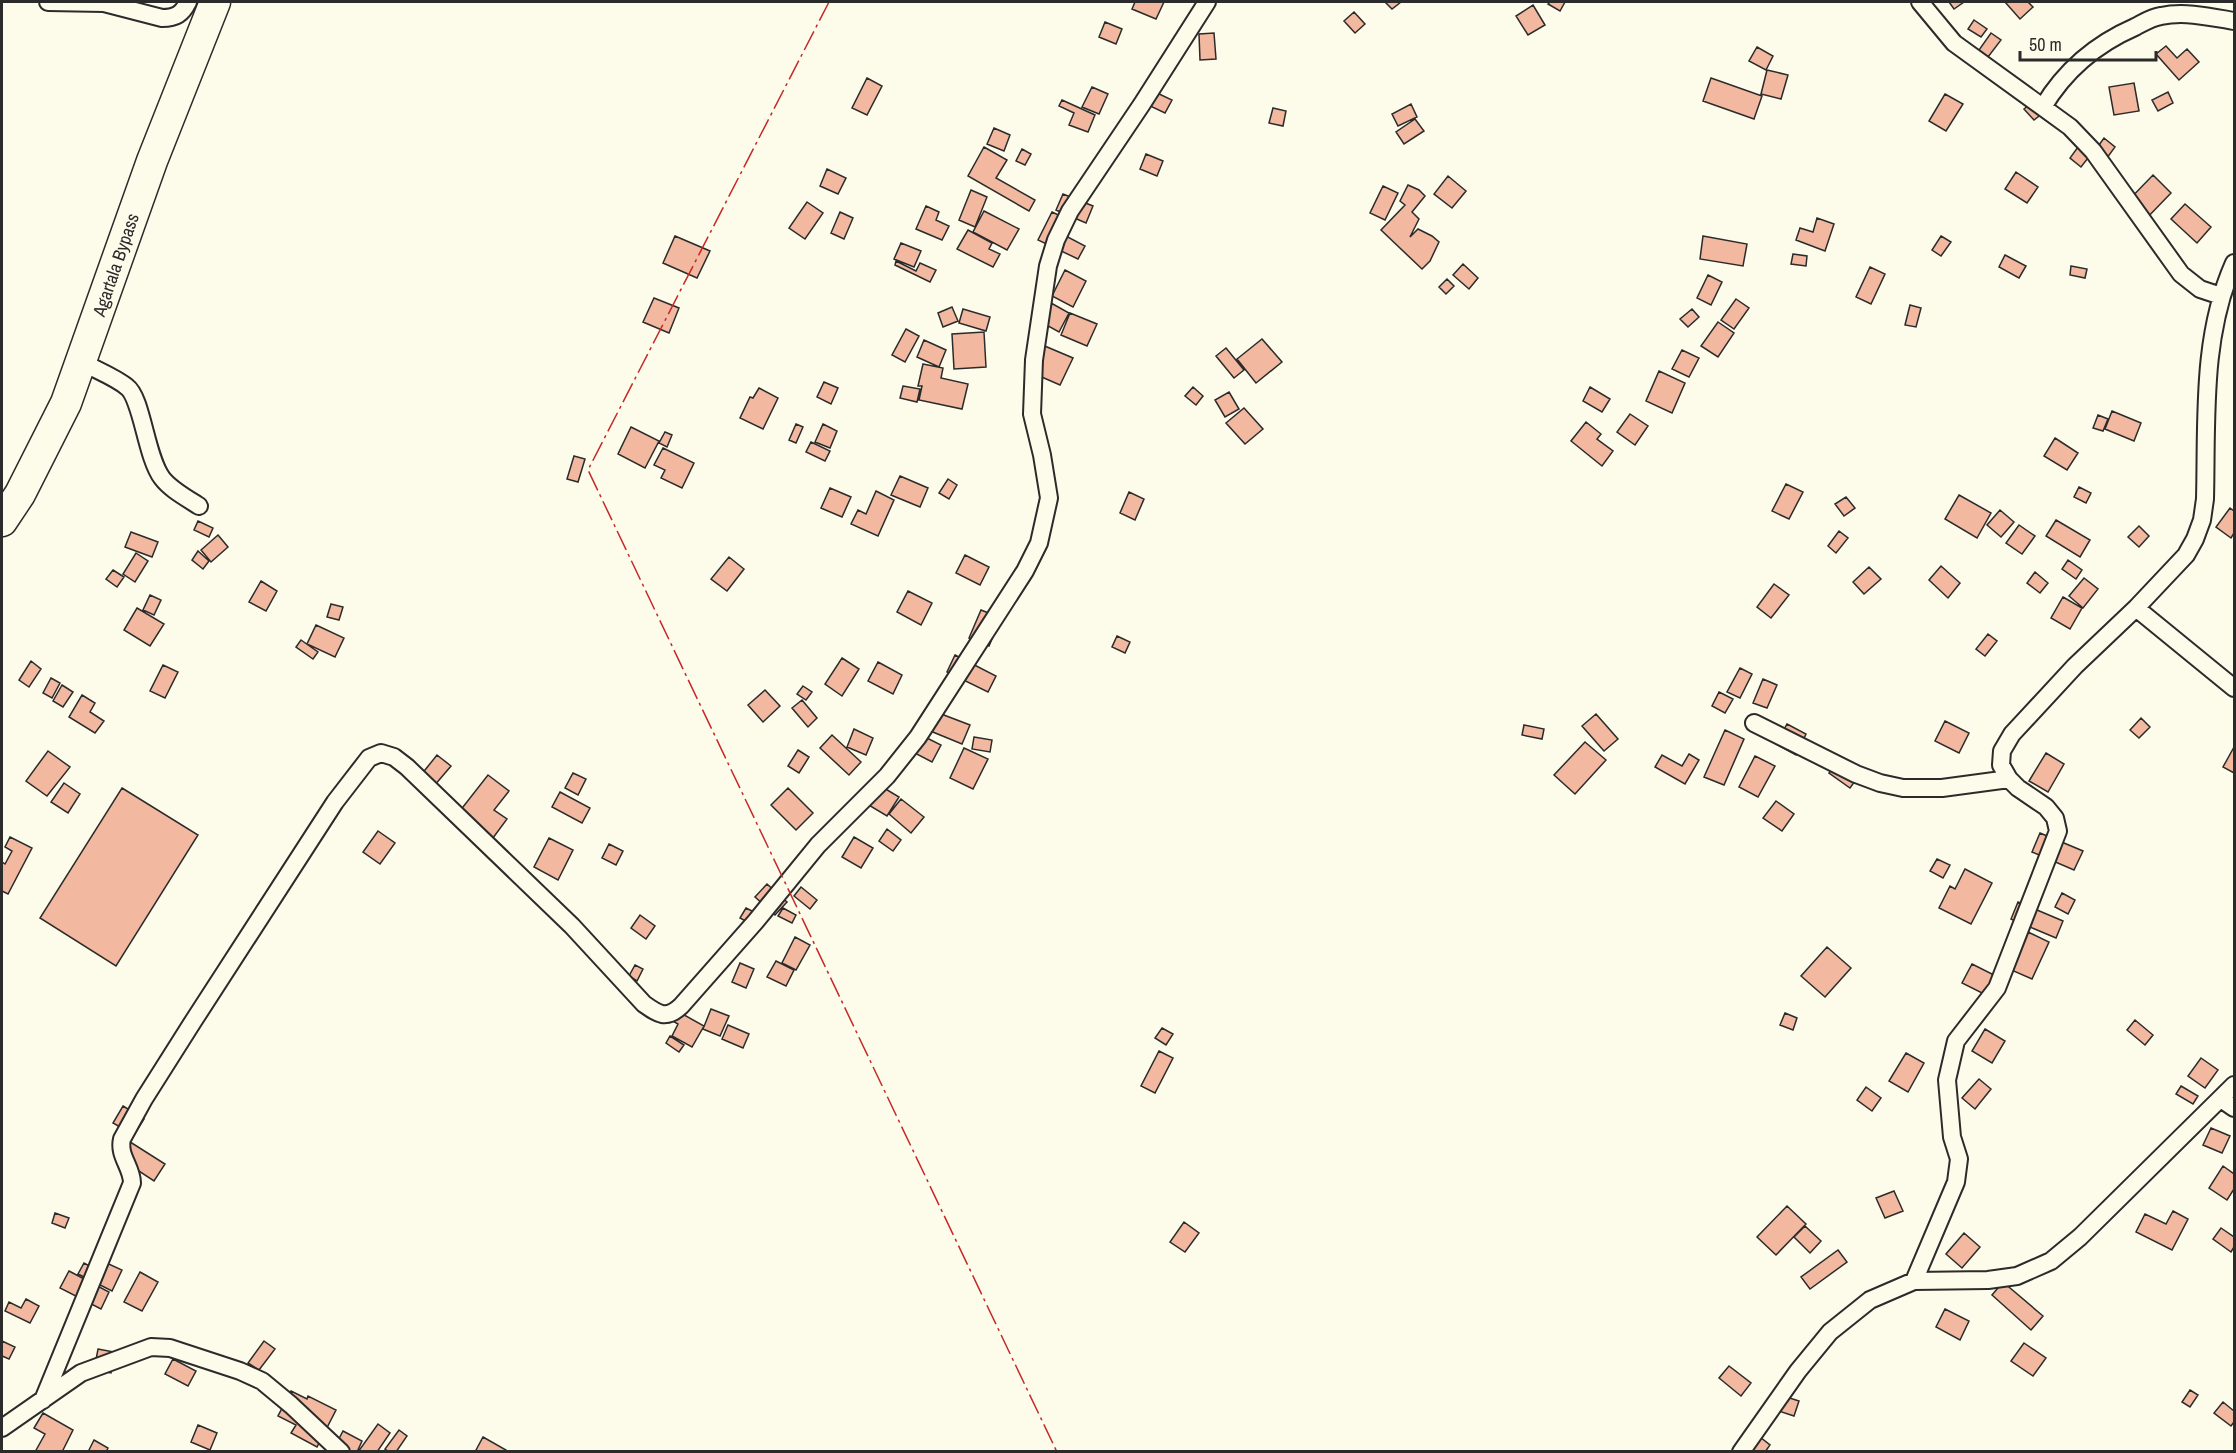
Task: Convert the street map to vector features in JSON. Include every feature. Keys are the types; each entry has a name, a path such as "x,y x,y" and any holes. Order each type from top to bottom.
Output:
{"highway":[{"name":"Agartala Bypass","path":"2,521 44,450 66,403 152,161 215,2"}],"street":[{"path":"48,2 104,3 162,18 180,14 188,2"},
{"path":"43,1400 132,1183 132,1173 122,1155 120,1146 123,1139 144,1099 254,926 335,802 369,758 381,753 394,757 407,767 572,926 644,1004 663,1015 673,1013 681,1006 756,921 818,845 887,776 918,737 964,668 1025,571 1039,543 1049,498 1032,414 1034,360 1048,266 1056,240 1070,211 1207,2"},
{"path":"1920,2 1954,43 2070,127 2092,151 2181,274 2200,289 2221,296"},
{"path":"2043,107 2055,87 2073,67 2111,37 2160,16 2200,15 2235,21"},
{"path":"1914,1281 1956,1182 1959,1159 1952,1137 1947,1080 1956,1041 1997,987 2058,831 2055,819 2046,807 2018,788 2009,778 2001,765 2002,751 2012,734 2075,666 2136,608 2186,555 2196,539 2205,499 2208,363 2212,332 2221,296 2235,263"},
{"path":"82,362 128,387 151,456 162,477 169,485 199,506"},
{"path":"2136,608 2235,688"},
{"path":"1754,723 1856,774 1903,788 1942,788 2009,778"},
{"path":"1741,1452 1797,1371 1830,1332 1870,1300 1914,1281 1988,1280 2017,1276 2051,1261 2228,1104 2235,1085"},
{"path":"2,1428 81,1373 151,1347 170,1348 240,1371 262,1382 291,1405 341,1452"}],"building":[{"path":"1135,2 1164,2 1156,19 1132,9"},
{"path":"1385,2 1401,2 1392,9"},
{"path":"1565,2 1560,11 1548,4"},
{"path":"1949,2 1964,2 1954,9"},
{"path":"2005,2 2028,2 2033,7 2020,19"},
{"path":"1533,5 1545,25 1528,35 1516,16"},
{"path":"1354,12 1365,24 1355,33 1344,21"},
{"path":"1974,20 1987,29 1981,37 1968,29"},
{"path":"1105,22 1122,29 1116,44 1099,37"},
{"path":"1214,33 1216,59 1200,60 1199,34"},
{"path":"1991,33 2001,40 1988,57 1979,50"},
{"path":"2166,46 2177,58 2187,49 2199,62 2179,80 2156,54"},
{"path":"1757,47 1773,56 1766,70 1749,61"},
{"path":"1767,70 1788,75 1781,99 1761,94"},
{"path":"867,78 882,86 867,115 852,108"},
{"path":"1711,78 1762,96 1754,119 1703,101"},
{"path":"2134,83 2139,111 2114,115 2109,87"},
{"path":"1092,87 1108,94 1099,114 1082,107"},
{"path":"1155,92 1172,100 1165,113 1148,105"},
{"path":"2168,92 2173,103 2158,111 2152,100"},
{"path":"2044,93 2053,105 2034,120 2024,109"},
{"path":"1945,94 1963,104 1946,131 1929,121"},
{"path":"1062,100 1095,115 1088,132 1069,125 1074,113 1059,106"},
{"path":"1411,104 1417,117 1398,126 1392,114"},
{"path":"1273,108 1286,111 1283,126 1269,123"},
{"path":"1415,119 1424,131 1404,144 1396,132"},
{"path":"994,128 1010,135 1004,151 987,144"},
{"path":"2086,136 2099,145 2104,138 2115,147 2107,158 2095,149 2081,167 2070,158"},
{"path":"984,147 1007,160 996,178 1035,200 1029,211 968,176"},
{"path":"1022,149 1031,154 1025,165 1016,161"},
{"path":"1146,154 1163,161 1157,176 1140,169"},
{"path":"827,169 846,178 838,194 820,186"},
{"path":"2016,172 2038,187 2027,203 2005,189"},
{"path":"2153,175 2171,193 2142,223 2124,205"},
{"path":"1448,176 1466,191 1452,208 1434,194"},
{"path":"1408,185 1425,196 1412,212 1419,219 1410,237 1418,229 1439,242 1430,261 1422,269 1381,230 1405,205 1400,201"},
{"path":"1383,186 1398,193 1385,220 1370,213"},
{"path":"971,190 987,197 975,227 959,220"},
{"path":"1063,194 1093,206 1086,223 1056,210"},
{"path":"807,202 823,213 805,239 789,228"},
{"path":"2185,204 2211,227 2197,243 2171,219"},
{"path":"926,206 939,212 936,220 949,226 942,240 916,229"},
{"path":"984,211 1019,229 1007,250 973,232"},
{"path":"840,212 853,218 844,239 831,233"},
{"path":"1052,212 1069,220 1062,234 1085,246 1078,259 1038,240"},
{"path":"1817,218 1834,224 1825,251 1796,240 1800,228 1813,232"},
{"path":"968,230 992,243 989,249 1000,254 993,267 957,249"},
{"path":"675,236 710,251 697,278 663,263"},
{"path":"1703,236 1747,244 1743,266 1700,259"},
{"path":"1941,236 1951,242 1941,256 1932,250"},
{"path":"901,243 921,251 914,267 894,259"},
{"path":"1793,254 1807,256 1806,266 1791,264"},
{"path":"2005,255 2026,266 2019,278 1999,267"},
{"path":"896,261 916,271 920,263 936,270 930,282 895,265"},
{"path":"1463,264 1478,278 1469,289 1453,275"},
{"path":"2071,266 2087,269 2085,278 2070,275"},
{"path":"1870,267 1885,274 1871,304 1856,297"},
{"path":"1065,270 1086,281 1073,307 1052,296"},
{"path":"1708,275 1722,282 1711,305 1697,298"},
{"path":"1447,279 1454,286 1446,294 1439,287"},
{"path":"654,298 679,308 669,333 643,322"},
{"path":"1736,299 1749,308 1734,329 1721,320"},
{"path":"1051,303 1069,313 1059,332 1041,322"},
{"path":"1910,305 1921,308 1916,327 1905,325"},
{"path":"952,307 958,321 943,327 938,313"},
{"path":"963,309 990,317 986,331 959,323"},
{"path":"1692,309 1699,317 1688,327 1680,319"},
{"path":"1070,313 1097,324 1087,346 1061,335"},
{"path":"1718,322 1734,333 1718,357 1701,346"},
{"path":"906,329 919,336 905,362 892,355"},
{"path":"984,332 986,367 954,369 952,334"},
{"path":"1262,339 1282,362 1256,383 1237,359"},
{"path":"924,340 946,350 939,367 917,357"},
{"path":"1040,344 1073,358 1060,385 1028,371"},
{"path":"1226,348 1244,370 1234,378 1216,356"},
{"path":"1682,350 1699,358 1689,377 1672,369"},
{"path":"923,364 943,368 941,378 968,384 962,409 919,400 922,386 918,386"},
{"path":"1659,371 1685,383 1672,413 1646,401"},
{"path":"824,382 838,388 831,404 817,397"},
{"path":"903,386 920,389 917,402 900,398"},
{"path":"1193,387 1203,396 1196,405 1185,396"},
{"path":"1590,387 1610,399 1602,412 1583,401"},
{"path":"759,388 778,398 763,429 740,418 750,397 753,398"},
{"path":"1229,392 1239,409 1225,417 1215,400"},
{"path":"1244,408 1263,429 1245,444 1226,423"},
{"path":"2112,411 2141,423 2134,441 2105,429"},
{"path":"1630,414 1648,426 1635,445 1617,432"},
{"path":"2098,415 2108,419 2103,431 2093,428"},
{"path":"1586,422 1601,434 1597,439 1613,451 1602,466 1571,441"},
{"path":"796,424 803,427 796,443 789,440"},
{"path":"823,424 837,431 830,448 815,442"},
{"path":"631,427 659,441 645,468 618,454"},
{"path":"665,432 672,435 667,447 659,443"},
{"path":"2055,438 2078,453 2067,470 2044,456"},
{"path":"811,442 830,451 825,461 806,452"},
{"path":"663,448 694,463 682,488 661,478 665,470 654,465"},
{"path":"574,456 585,459 578,482 567,479"},
{"path":"900,476 928,488 920,507 891,495"},
{"path":"948,479 957,485 949,499 939,493"},
{"path":"1786,484 1803,492 1789,519 1772,511"},
{"path":"2079,487 2091,493 2086,503 2074,497"},
{"path":"830,488 851,497 842,517 821,508"},
{"path":"876,491 894,500 878,536 851,524 858,510 866,514"},
{"path":"1129,492 1144,499 1135,520 1120,513"},
{"path":"1959,495 1991,513 1977,538 1945,519"},
{"path":"1846,497 1855,508 1844,516 1835,504"},
{"path":"2230,508 2234,511 2234,533 2231,538 2216,527"},
{"path":"2000,510 2014,522 2001,537 1987,525"},
{"path":"2056,520 2090,540 2080,557 2046,536"},
{"path":"198,521 213,528 209,537 194,530"},
{"path":"2019,525 2035,536 2022,554 2006,543"},
{"path":"2139,526 2149,536 2139,547 2128,537"},
{"path":"1839,531 1848,538 1836,553 1828,546"},
{"path":"131,532 158,542 152,557 125,547"},
{"path":"218,535 228,547 211,562 201,550"},
{"path":"198,551 209,561 203,569 192,560"},
{"path":"136,553 148,561 135,582 123,574"},
{"path":"965,555 989,567 980,585 956,573"},
{"path":"729,557 744,569 727,591 711,579"},
{"path":"2068,560 2082,570 2076,579 2062,569"},
{"path":"1941,566 1960,583 1948,598 1929,580"},
{"path":"1869,567 1881,579 1864,594 1853,582"},
{"path":"113,570 124,577 117,587 106,579"},
{"path":"2035,572 2048,583 2040,593 2027,583"},
{"path":"2084,578 2098,589 2083,608 2069,596"},
{"path":"261,581 277,591 266,611 249,602"},
{"path":"1774,584 1789,595 1771,618 1757,607"},
{"path":"908,591 932,603 921,625 897,612"},
{"path":"150,595 161,600 154,615 143,610"},
{"path":"2063,597 2082,608 2070,629 2051,618"},
{"path":"331,604 343,607 339,620 327,617"},
{"path":"137,608 164,624 150,646 124,630"},
{"path":"981,610 1001,618 989,646 969,638"},
{"path":"316,625 344,638 335,657 307,644"},
{"path":"1988,634 1997,641 1985,656 1976,649"},
{"path":"1117,636 1130,642 1125,653 1112,647"},
{"path":"301,640 318,652 313,659 296,647"},
{"path":"955,655 996,676 988,692 947,672"},
{"path":"842,658 859,669 842,696 825,684"},
{"path":"31,661 41,669 29,687 19,680"},
{"path":"878,662 902,675 893,694 868,681"},
{"path":"163,665 178,672 165,698 150,691"},
{"path":"1740,668 1752,674 1740,698 1727,692"},
{"path":"51,678 60,683 52,698 43,693"},
{"path":"1763,679 1777,685 1767,708 1753,703"},
{"path":"62,685 73,692 63,707 53,701"},
{"path":"803,686 812,692 806,700 797,694"},
{"path":"765,690 780,706 763,722 748,705"},
{"path":"1719,692 1733,699 1725,713 1712,706"},
{"path":"82,695 95,703 90,712 104,721 95,733 69,717"},
{"path":"802,700 817,718 808,727 792,708"},
{"path":"936,712 970,725 962,744 928,730"},
{"path":"1596,714 1618,739 1604,751 1582,726"},
{"path":"2141,718 2150,727 2139,738 2130,730"},
{"path":"1945,721 1969,733 1959,753 1935,741"},
{"path":"1787,724 1806,734 1796,755 1776,744"},
{"path":"1524,725 1544,729 1542,739 1522,735"},
{"path":"854,729 873,738 866,755 847,747"},
{"path":"1725,730 1744,739 1724,785 1704,777"},
{"path":"915,732 941,745 932,762 907,749"},
{"path":"832,735 861,762 849,775 820,748"},
{"path":"974,737 992,740 990,752 972,749"},
{"path":"1585,742 1606,760 1575,794 1554,775"},
{"path":"2234,747 2234,773 2223,767"},
{"path":"964,748 988,759 973,789 950,778"},
{"path":"798,750 809,757 799,773 788,766"},
{"path":"48,751 70,767 47,796 26,781"},
{"path":"2046,753 2064,764 2048,792 2029,781"},
{"path":"1689,754 1699,760 1685,784 1655,767 1662,755 1682,766"},
{"path":"437,755 451,766 434,786 421,775"},
{"path":"1755,756 1775,766 1758,797 1739,787"},
{"path":"1837,762 1858,777 1850,788 1829,773"},
{"path":"573,773 586,779 578,795 565,788"},
{"path":"488,775 509,791 494,810 507,819 490,842 452,821"},
{"path":"64,783 80,794 68,813 51,802"},
{"path":"879,785 899,797 887,816 867,804"},
{"path":"122,788 198,835 116,966 40,918"},
{"path":"788,788 813,813 796,830 771,805"},
{"path":"560,792 590,808 582,823 552,807"},
{"path":"901,799 924,817 911,833 889,814"},
{"path":"1776,801 1794,814 1782,831 1763,818"},
{"path":"887,829 901,840 893,851 879,841"},
{"path":"378,831 395,843 380,864 363,852"},
{"path":"2040,833 2083,851 2074,870 2032,852"},
{"path":"10,837 32,848 8,894 2,891 2,862 5,864 12,851 5,847"},
{"path":"854,837 873,848 861,868 842,857"},
{"path":"549,838 573,850 558,880 534,867"},
{"path":"609,844 623,851 616,865 602,858"},
{"path":"1937,859 1950,865 1943,878 1930,871"},
{"path":"1965,869 1992,883 1971,924 1939,908 1950,886 1955,889"},
{"path":"767,884 787,902 775,915 755,897"},
{"path":"801,887 817,900 810,909 794,896"},
{"path":"2062,893 2075,900 2068,914 2055,907"},
{"path":"2018,902 2063,921 2056,938 2011,919"},
{"path":"746,908 762,916 756,927 740,918"},
{"path":"783,908 796,915 792,923 778,916"},
{"path":"640,915 655,926 646,939 631,928"},
{"path":"2028,932 2049,942 2032,979 2009,969"},
{"path":"795,937 810,945 796,970 782,963"},
{"path":"1827,947 1851,968 1825,997 1801,976"},
{"path":"776,961 794,970 786,986 767,977"},
{"path":"740,963 754,969 746,988 732,982"},
{"path":"1972,964 2004,980 1994,999 1962,983"},
{"path":"635,965 643,969 637,981 629,976"},
{"path":"711,1009 729,1016 720,1036 703,1029"},
{"path":"677,1011 704,1026 692,1047 672,1036 678,1024 671,1020"},
{"path":"1785,1013 1797,1018 1793,1030 1780,1025"},
{"path":"2135,1020 2153,1035 2145,1045 2127,1030"},
{"path":"728,1025 749,1034 743,1048 722,1039"},
{"path":"1162,1028 1173,1034 1166,1045 1155,1038"},
{"path":"1985,1029 2005,1041 1992,1063 1972,1051"},
{"path":"670,1036 684,1045 679,1052 666,1043"},
{"path":"1159,1051 1173,1058 1155,1093 1141,1086"},
{"path":"1906,1053 1924,1063 1908,1092 1889,1081"},
{"path":"2201,1058 2218,1070 2205,1088 2188,1076"},
{"path":"1979,1079 1991,1089 1975,1109 1962,1098"},
{"path":"2181,1086 2198,1096 2193,1104 2176,1094"},
{"path":"1866,1087 1881,1098 1872,1111 1857,1100"},
{"path":"123,1106 144,1119 134,1135 113,1123"},
{"path":"2211,1128 2230,1136 2222,1153 2203,1145"},
{"path":"127,1140 165,1164 154,1181 116,1156"},
{"path":"2223,1166 2234,1174 2234,1189 2227,1200 2209,1188"},
{"path":"1894,1191 1903,1211 1885,1218 1876,1198"},
{"path":"1787,1206 1806,1224 1776,1255 1757,1237"},
{"path":"2173,1211 2188,1219 2172,1250 2136,1232 2145,1214 2166,1224"},
{"path":"55,1213 69,1218 65,1228 52,1223"},
{"path":"1184,1222 1199,1233 1185,1252 1170,1242"},
{"path":"1805,1226 1821,1241 1810,1253 1794,1237"},
{"path":"2221,1228 2234,1237 2234,1247 2231,1252 2213,1239"},
{"path":"1964,1233 1980,1247 1962,1268 1946,1254"},
{"path":"1838,1250 1847,1262 1810,1289 1801,1277"},
{"path":"100,1260 122,1270 112,1291 78,1274 84,1263 95,1269"},
{"path":"69,1271 109,1292 101,1309 60,1288"},
{"path":"140,1272 158,1282 142,1311 124,1302"},
{"path":"2003,1282 2043,1316 2031,1330 1992,1295"},
{"path":"26,1299 39,1306 30,1323 5,1311 9,1302 21,1308"},
{"path":"1945,1309 1969,1321 1960,1340 1936,1327"},
{"path":"2,1341 15,1347 9,1359 2,1356"},
{"path":"264,1341 275,1349 259,1370 248,1363"},
{"path":"2024,1343 2046,1358 2033,1376 2011,1361"},
{"path":"98,1349 114,1352 111,1373 94,1370"},
{"path":"173,1359 196,1371 188,1386 165,1374"},
{"path":"1729,1366 1751,1383 1741,1396 1719,1378"},
{"path":"2190,1390 2198,1395 2190,1407 2182,1402"},
{"path":"291,1391 307,1399 308,1396 336,1410 317,1447 291,1433 296,1425 278,1416"},
{"path":"1777,1394 1799,1401 1794,1416 1773,1409"},
{"path":"2223,1402 2234,1411 2234,1422 2231,1426 2214,1413"},
{"path":"43,1413 73,1430 62,1452 35,1452 45,1434 34,1428"},
{"path":"378,1424 390,1433 377,1452 358,1452"},
{"path":"198,1425 217,1433 210,1450 191,1442"},
{"path":"399,1430 407,1436 396,1452 389,1452 385,1449"},
{"path":"343,1431 362,1441 357,1452 332,1452"},
{"path":"1755,1433 1770,1445 1765,1452 1746,1452"},
{"path":"483,1437 506,1450 505,1452 475,1452"},
{"path":"94,1440 108,1448 106,1452 88,1452"}],"power":[{"path":"829,2 588,470 1057,1452"}]}
